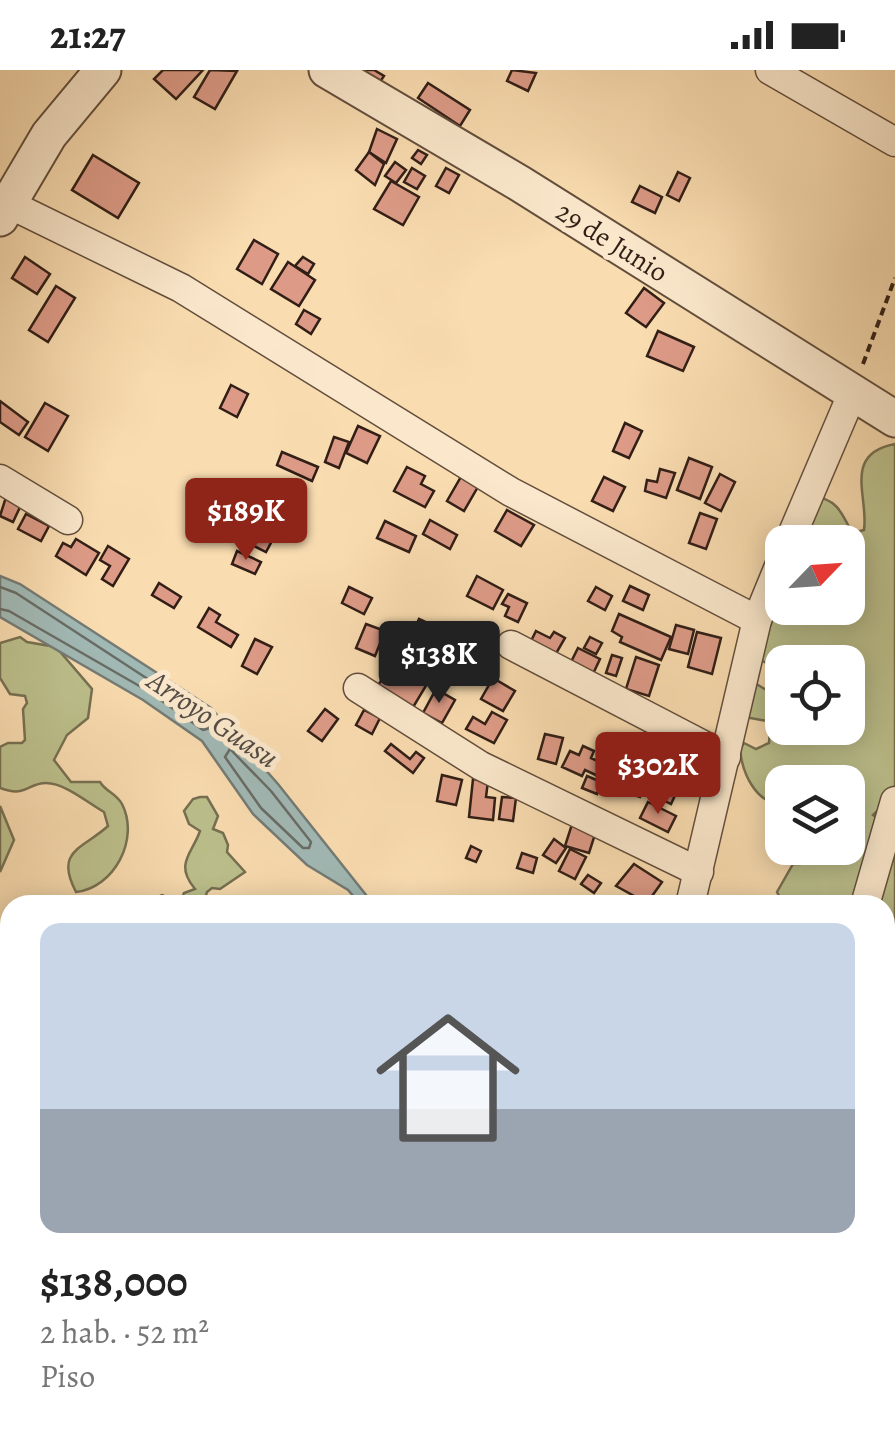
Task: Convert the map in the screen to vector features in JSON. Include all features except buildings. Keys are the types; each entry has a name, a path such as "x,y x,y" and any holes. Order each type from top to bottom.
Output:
{"street":[{"path":"103,70 50,135 5,211 181,288 511,492 756,620"},
{"name":"29 de Junio","path":"326,70 519,183 895,418"},
{"path":"770,70 895,142"},
{"path":"796,525 853,392"},
{"path":"0,479 68,520"},
{"path":"693,895 756,620 765,599"},
{"path":"511,645 726,757"},
{"path":"358,688 481,766 699,872"},
{"path":"868,895 895,800"}],"path":[{"path":"853,392 895,278"}],"green space":[{"path":"895,444 895,785 894,796 873,815 895,832 895,895 779,895 792,865 865,865 865,765 765,765 765,799 752,786 740,749 744,743 756,749 765,745 865,745 865,645 765,645 765,662 761,660 756,625 765,615 765,625 865,625 862,478 868,457"},
{"path":"813,496 833,504 848,525 797,525"},
{"path":"20,637 56,647 92,689 88,718 67,735 54,760 71,782 100,782 120,800 128,832 112,872 90,889 76,892 68,867 74,852 108,826 104,812 53,784 21,791 0,788 0,747 25,740 23,709 27,703 25,696 10,694 0,678 0,643"},
{"path":"753,682 765,689 765,721 745,717"},
{"path":"207,797 218,816 213,829 223,833 227,852 245,872 220,889 212,888 206,895 183,895 195,889 185,866 200,831 189,824 184,811 193,799"},
{"path":"0,806 14,840 0,872"}],"water":[{"name":"Arroyo Guasu","path":"0,576 20,584 211,708 278,784 366,895 352,895 307,865 253,814 202,741 143,700 0,617"}]}
